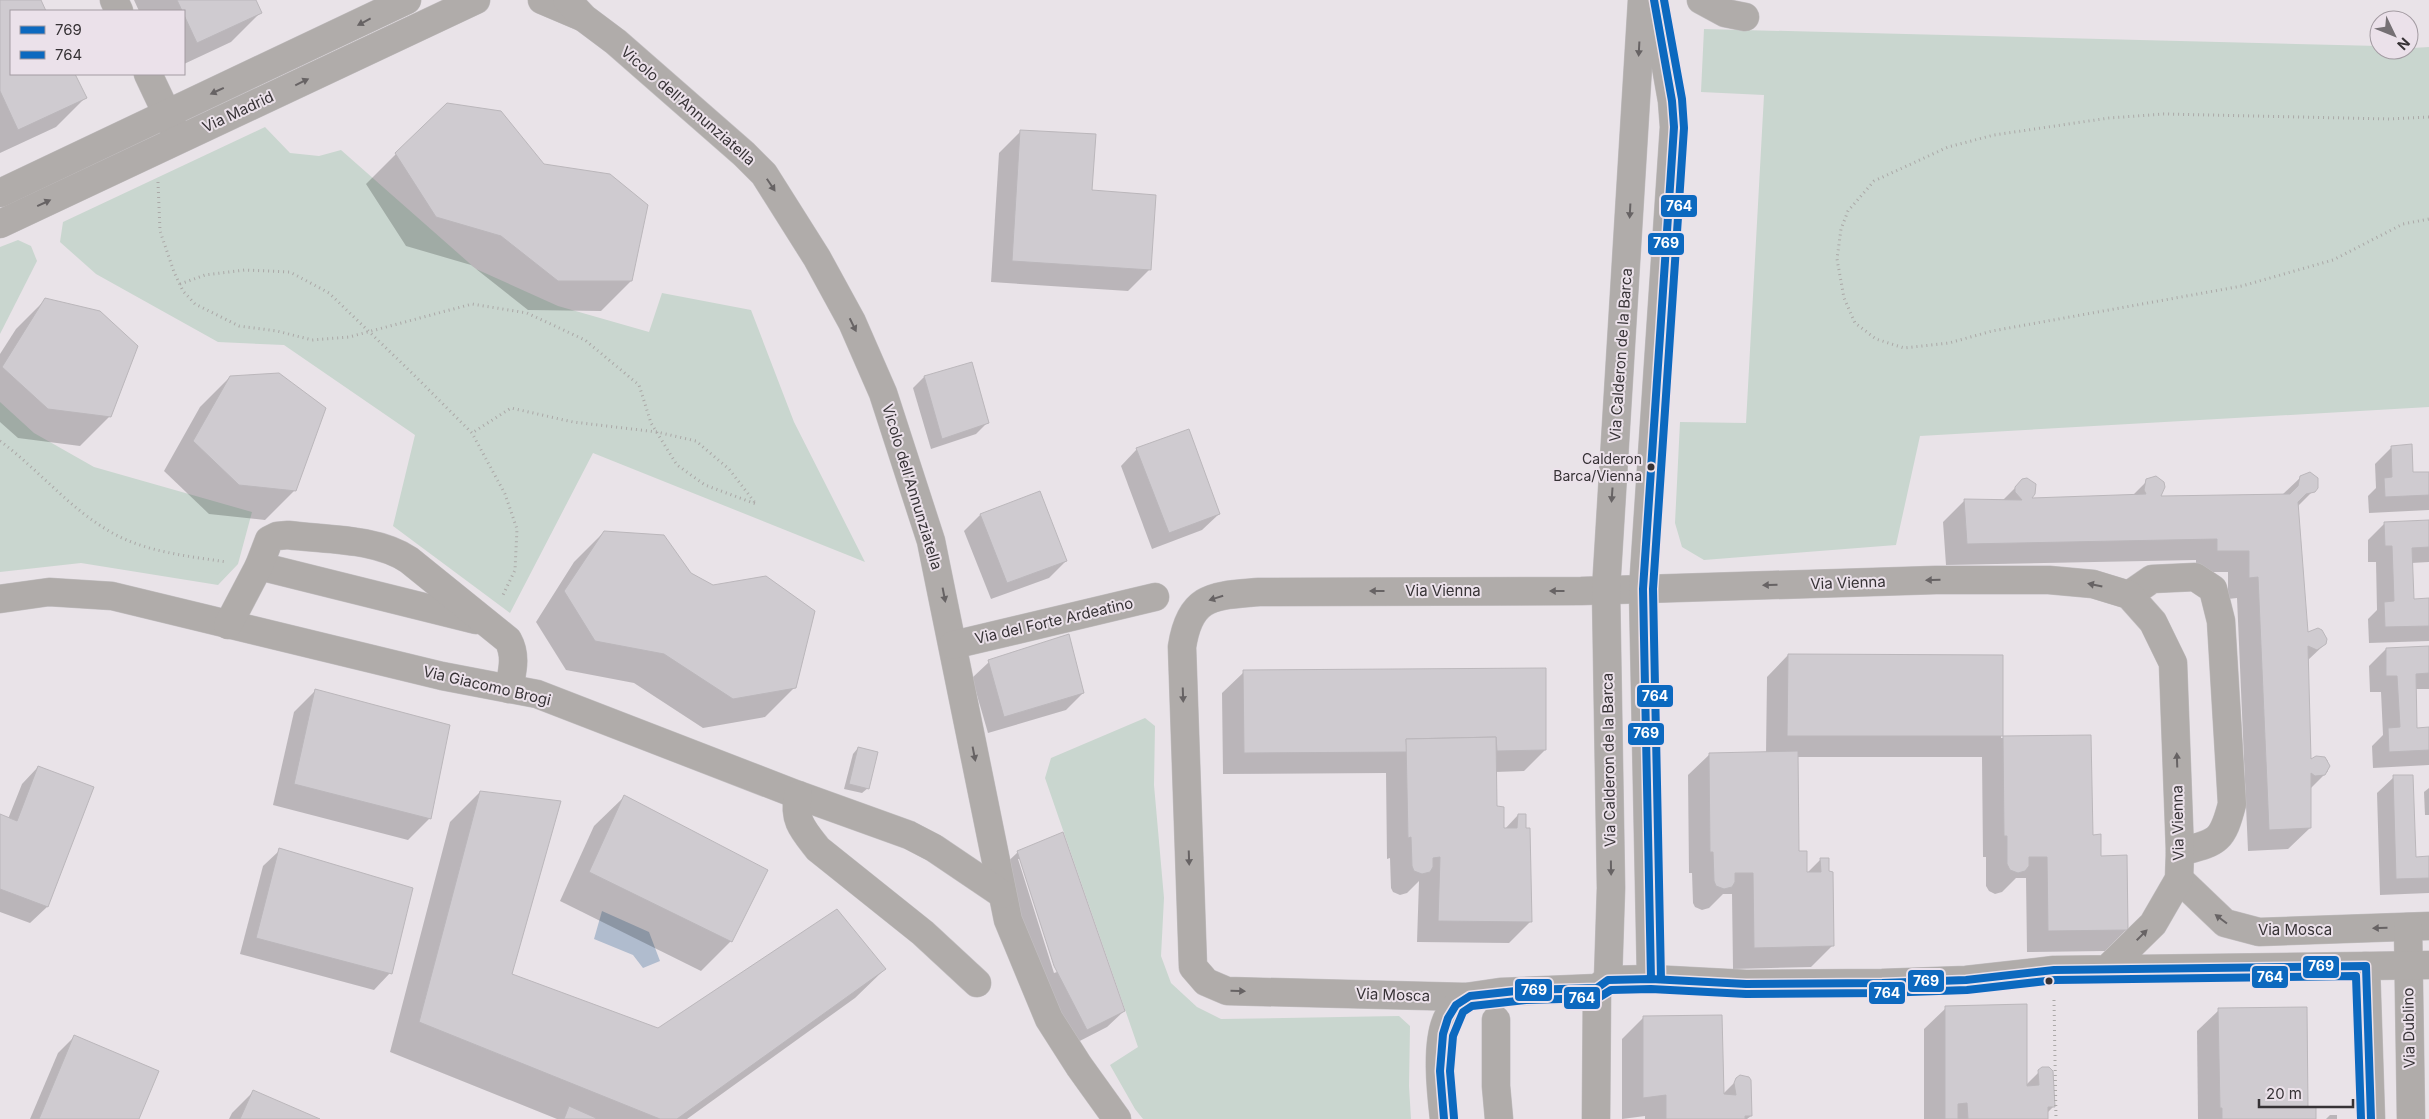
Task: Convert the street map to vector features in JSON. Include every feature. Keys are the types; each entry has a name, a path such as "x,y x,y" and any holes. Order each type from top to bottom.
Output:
{"street":[{"name":"Via Madrid","path":"0,224 476,0"},
{"path":"542,0 575,9"},
{"name":"Via Calderon de la Barca","path":"1596,1119 1602,984 1611,888 1606,590 1642,0"},
{"path":"1651,979 1643,589 1674,127 1672,102 1654,0"},
{"path":"1701,0 1725,13 1745,17"},
{"name":"Via Madrid","path":"0,193 247,77 396,3"},
{"name":"Vicolo dell'Annunziatella","path":"575,9 616,42 744,154 764,174 817,258 852,322 889,410 931,541 1008,920 1049,1019 1079,1066 1117,1119"},
{"path":"148,75 179,139"},
{"path":"247,77 260,103"},
{"path":"228,625 260,566 269,540 277,536 288,535 361,544 389,550 409,560 482,621 508,640 513,648 514,662 509,689"},
{"path":"260,566 482,621"},
{"path":"2129,595 2152,579 2195,577 2213,589 2221,621 2232,804 2226,829 2210,844 2180,852"},
{"name":"Via Vienna","path":"1182,647 1190,617 1201,604 1215,596 1259,592 1606,590 1936,580 2049,580 2093,584 2129,595 2153,622 2173,663 2180,852 2178,879 2152,924 2107,969"},
{"name":"Via Giacomo Brogi","path":"0,600 48,592 97,594 136,601 442,676 546,697 798,795 909,835 934,848 1002,894"},
{"name":"Via del Forte Ardeatino","path":"953,645 1155,597"},
{"name":"Via Mosca","path":"1182,647 1193,967 1206,982 1227,990 1466,997 1500,992 1651,979 1746,984 1882,983 1966,980 2054,970 2418,966"},
{"path":"798,795 795,810 797,816 806,834 818,849 923,933 977,984"},
{"name":"Via Mosca","path":"2178,879 2226,923 2259,932 2418,926"},
{"name":"Via Dublino","path":"2411,1119 2418,926"},
{"path":"2366,966 2371,1119"},
{"path":"1444,1119 1441,1045 1447,1018 1466,997"},
{"path":"1496,1020 1496,1086 1499,1119"}],"path":[{"path":"2429,117 2390,119 2164,114 2109,118 1994,135 1948,147 1874,181 1848,211 1841,229 1837,259 1844,298 1856,323 1876,339 1904,348 1949,343 1992,331 2242,286 2333,260 2403,224 2429,219"},
{"path":"154,151 160,231 174,272 180,284 195,304 239,326 277,331 312,340 349,337 472,304 527,313 585,340 639,385 651,423 656,432 677,465 706,485 756,504 729,469 696,441 656,432 573,422 511,408 472,433"},
{"path":"180,284 205,275 245,270 290,272 329,293 472,433 505,494 517,528 515,570 498,605 482,621"},
{"path":"0,441 68,501 110,532 159,552 260,566"},
{"path":"2054,970 2056,1119"}],"shaded area":[{"path":"1704,29 2369,46 2369,60 2419,60 2419,48 2429,47 2429,407 1920,436 1896,545 1704,560 1682,547 1675,523 1680,422 1746,423 1764,95 1701,92"},
{"path":"265,127 290,153 319,156 341,150 476,269 558,306 649,332 662,293 751,310 794,422 865,562 593,453 510,613 393,526 415,435 284,345 218,342 96,274 60,242 63,222"},
{"path":"18,240 31,246 37,261 0,334 0,247"},
{"path":"0,402 34,433 94,467 252,512 238,564 218,585 81,563 0,572"},
{"path":"1145,718 1155,726 1154,785 1164,898 1161,956 1171,983 1197,1007 1221,1019 1399,1016 1410,1026 1409,1086 1411,1119 1143,1119 1135,1109 1110,1065 1138,1047 1045,778 1051,758"}],"water":[{"path":"602,911 649,932 660,961 643,968 633,955 594,939"}],"building":[{"path":"0,0 41,0 46,10 10,10 10,75 76,75 87,98 18,130 0,91"},
{"path":"177,0 256,0 262,13 197,43 185,17 185,10 182,10"},
{"path":"447,103 501,111 544,164 610,174 648,205 632,281 558,281 501,236 436,217 395,153"},
{"path":"1020,130 1096,134 1092,190 1156,195 1151,270 1012,261"},
{"path":"45,298 100,311 138,346 111,417 48,409 2,367"},
{"path":"972,362 989,423 942,439 924,376"},
{"path":"279,373 326,408 296,491 239,485 193,441 230,376"},
{"path":"1189,429 1220,514 1169,533 1136,448"},
{"path":"2412,444 2413,472 2429,472 2429,495 2385,497 2384,478 2392,477 2391,446"},
{"path":"2310,472 2318,478 2318,488 2315,492 2306,494 2298,502 2308,632 2318,628 2322,630 2327,639 2326,644 2317,650 2308,646 2311,759 2316,756 2325,757 2330,766 2325,775 2315,776 2311,773 2311,828 2269,830 2258,577 2249,578 2249,551 2217,551 2217,539 1967,544 1964,499 2022,500 2015,492 2015,487 2022,479 2027,478 2036,484 2035,494 2032,498 2146,494 2144,490 2146,479 2156,476 2164,482 2165,487 2161,496 2290,494 2298,486 2300,476"},
{"path":"1040,491 1067,561 1007,583 980,514"},
{"path":"2429,520 2429,547 2412,548 2414,599 2429,598 2429,626 2385,627 2384,602 2394,601 2392,546 2385,546 2384,522"},
{"path":"604,531 664,535 691,573 713,585 766,576 815,611 796,688 733,699 664,654 595,641 564,591"},
{"path":"1069,634 1084,693 1004,717 988,660"},
{"path":"2429,646 2429,673 2416,674 2417,728 2429,727 2429,750 2389,752 2388,728 2400,727 2397,676 2386,676 2386,648"},
{"path":"1788,654 2003,655 2003,736 1787,736"},
{"path":"1546,668 1546,750 1497,751 1496,737 1406,739 1407,752 1244,753 1243,670"},
{"path":"315,689 450,725 431,819 294,784"},
{"path":"2091,735 2093,835 2101,834 2101,856 2127,855 2128,930 2048,931 2047,857 2029,857 2029,866 2025,871 2018,873 2010,870 2007,864 2007,836 2004,836 2003,736"},
{"path":"1496,737 1497,806 1504,807 1504,828 1517,828 1518,814 1526,814 1526,828 1530,828 1532,922 1438,921 1440,857 1433,858 1433,867 1430,872 1422,874 1414,871 1412,866 1411,837 1408,838 1406,739"},
{"path":"858,747 878,752 869,789 849,784"},
{"path":"1798,751 1799,851 1807,851 1807,872 1821,872 1820,858 1829,858 1829,871 1833,872 1834,946 1754,948 1753,873 1735,873 1735,882 1732,887 1724,889 1716,886 1714,881 1713,852 1710,852 1709,753"},
{"path":"38,766 94,787 48,907 0,889 0,814 17,821"},
{"path":"2393,775 2413,775 2416,857 2429,856 2429,878 2396,879"},
{"path":"480,791 561,801 512,974 658,1028 837,909 886,969 677,1119 660,1119 419,1022"},
{"path":"624,795 768,870 732,942 589,872"},
{"path":"1063,832 1125,1011 1087,1030 1054,966 1017,851"},
{"path":"279,848 413,888 392,974 256,938"},
{"path":"2027,1004 2027,1086 2039,1085 2038,1070 2042,1067 2049,1067 2053,1071 2055,1107 2048,1107 2048,1119 1968,1119 1967,1103 1958,1104 1958,1119 1945,1119 1945,1006"},
{"path":"2307,1007 2308,1107 2316,1107 2316,1119 2222,1119 2222,1108 2220,1108 2218,1008"},
{"path":"1722,1015 1724,1094 1736,1095 1734,1083 1736,1078 1740,1075 1749,1077 1751,1080 1752,1116 1745,1116 1745,1119 1666,1119 1666,1095 1643,1098 1643,1016"},
{"path":"74,1035 159,1071 139,1119 39,1119"},
{"path":"253,1090 320,1119 240,1119"},
{"path":"569,1106 596,1118 564,1119"}],"transit line":[{"name":"769","path":"1651,979 1643,589 1674,127 1672,101 1654,0"},
{"name":"764","path":"1661,979 1653,589 1684,128 1682,99 1664,0"},
{"name":"769","path":"1444,1119 1440,1071 1443,1034 1448,1018 1456,1005 1470,996 1525,990 1597,988 1608,980 1651,979 1746,984 1882,983 1966,980 2054,970 2366,966 2371,1119"},
{"name":"764","path":"1454,1118 1450,1071 1453,1036 1463,1012 1472,1006 1526,1000 1598,998 1611,990 1651,989 1746,994 1882,993 1967,990 2055,980 2356,976 2361,1119"}],"place":[{"name":"Calderon Barca/Vienna","path":"1651,467"}]}
